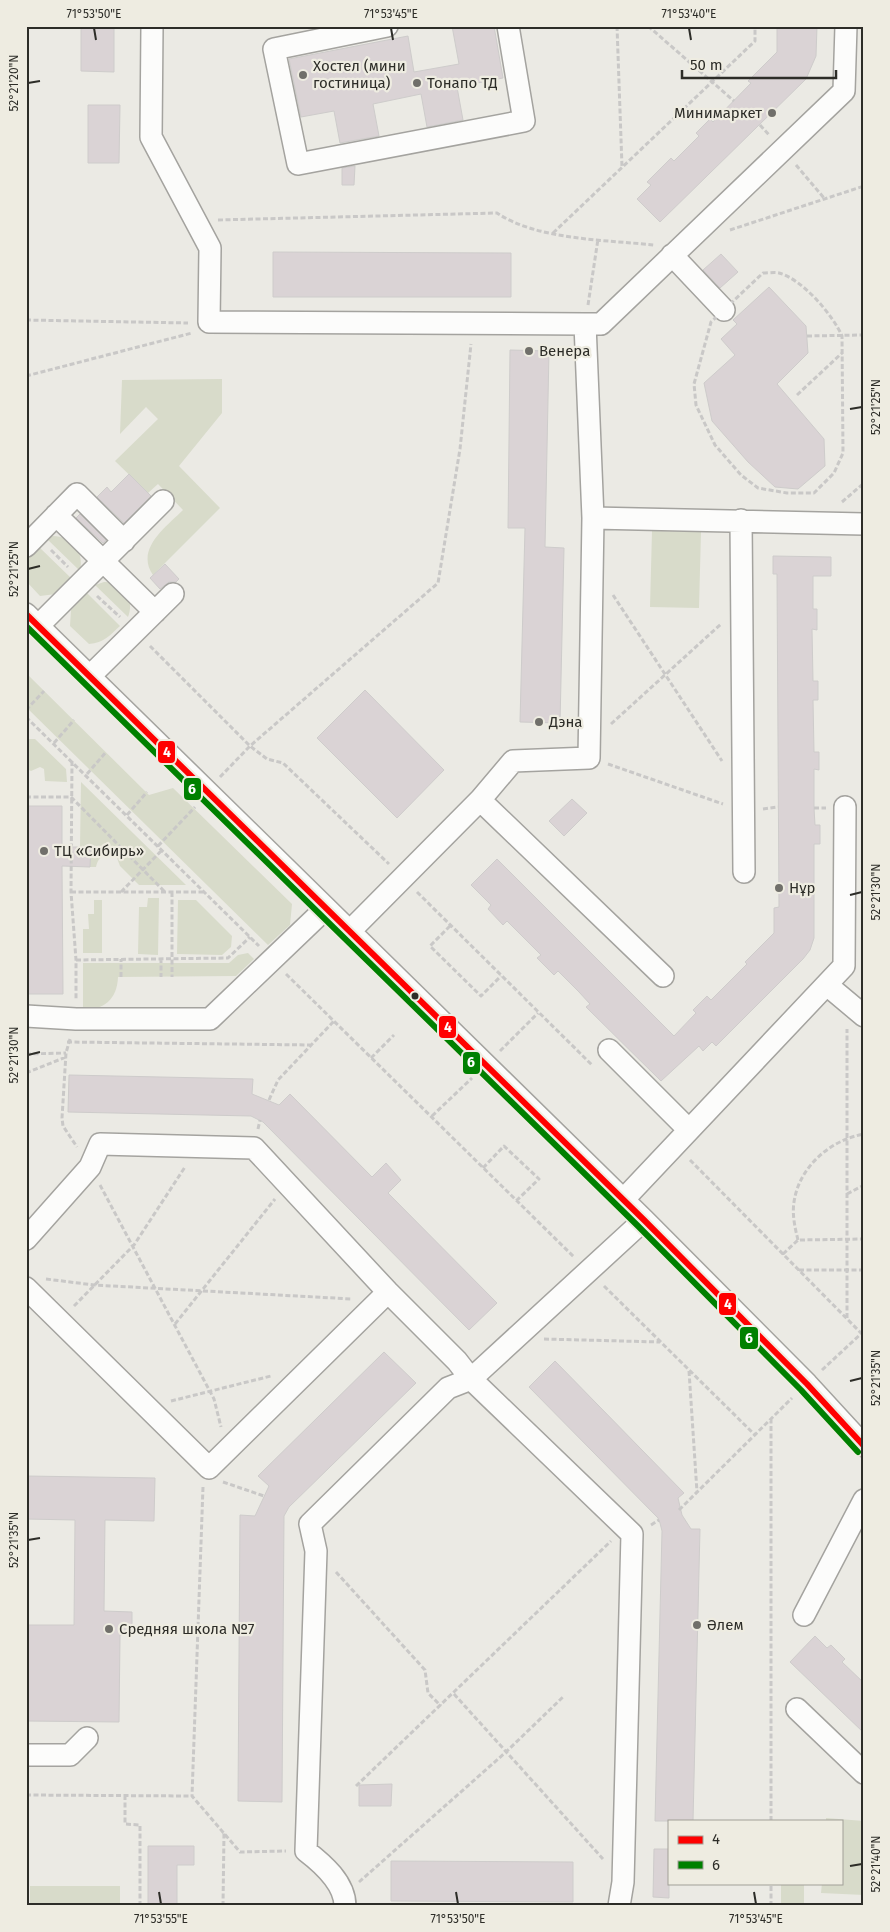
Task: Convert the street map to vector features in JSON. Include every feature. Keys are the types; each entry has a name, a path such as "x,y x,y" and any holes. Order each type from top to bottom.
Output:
{"street":[{"path":"152,26 151,138 210,248 209,322 474,324 601,324 844,90 846,26"},
{"path":"387,26 274,49 298,164 524,121 508,26"},
{"path":"675,251 724,310"},
{"path":"349,932 480,800 513,761 589,751 593,518 585,324"},
{"path":"31,541 77,494 124,541"},
{"path":"164,501 82,582 32,620 644,1220 813,1391 864,1446"},
{"path":"56,515 155,612"},
{"path":"593,518 864,524"},
{"path":"741,520 744,872"},
{"path":"90,676 172,594"},
{"path":"480,800 663,976"},
{"path":"623,1200 844,966 845,807"},
{"path":"26,1016 76,1019 210,1019 325,909"},
{"path":"827,985 864,1016"},
{"path":"609,1050 682,1137"},
{"path":"26,1239 90,1167 100,1144 254,1148 384,1296 457,1361 471,1379 632,1534 623,1882 619,1906"},
{"path":"345,1900 323,1864 306,1851 316,1551 310,1524 448,1388 471,1379 644,1220"},
{"path":"31,1283 59,1320 147,1407 208,1472 384,1296"},
{"path":"813,1391 864,1422"},
{"path":"804,1615 864,1500"},
{"path":"798,1709 864,1773"},
{"path":"26,1754 70,1755 87,1738"}],"path":[{"path":"617,26 622,167"},
{"path":"648,26 734,101"},
{"path":"553,233 755,41 755,26"},
{"path":"724,232 864,186"},
{"path":"195,221 497,213 511,222 553,233 598,238 675,251"},
{"path":"585,324 598,238"},
{"path":"779,272 808,290 836,322 842,336 843,453 834,473 814,493 787,493 758,488 740,475 715,444 696,405 694,384 704,341 711,322 724,310 763,274 779,272"},
{"path":"26,320 209,322"},
{"path":"26,376 188,335 209,322"},
{"path":"158,846 250,746 438,583 460,449 474,324"},
{"path":"807,336 864,335"},
{"path":"797,395 842,352"},
{"path":"31,541 82,582 250,746 267,759 283,763 403,877 500,976 596,1068"},
{"path":"592,563 722,762"},
{"path":"742,605 665,675 589,751 743,811"},
{"path":"26,710 44,691"},
{"path":"27,719 86,774 334,1022 432,1116 755,1435"},
{"path":"54,743 74,720"},
{"path":"86,774 106,752"},
{"path":"127,815 146,792"},
{"path":"26,797 71,797 165,892"},
{"path":"122,892 162,850"},
{"path":"71,892 204,892"},
{"path":"172,892 172,977"},
{"path":"450,926 430,946 481,996 500,976"},
{"path":"76,960 228,958 250,937"},
{"path":"161,958 162,977"},
{"path":"121,959 121,977"},
{"path":"846,1318 847,1002"},
{"path":"501,1049 538,1013"},
{"path":"268,1100 278,1080 334,1022"},
{"path":"372,1058 394,1035"},
{"path":"67,1042 312,1045"},
{"path":"26,1054 66,1055 26,1073"},
{"path":"432,1116 468,1081"},
{"path":"798,1240 793,1220 794,1201 806,1172 820,1154 847,1138 864,1134"},
{"path":"679,1510 771,1418 813,1391 863,1332 846,1318 783,1254 682,1137"},
{"path":"59,1320 134,1245 198,1146"},
{"path":"483,1168 504,1146 538,1179 516,1201"},
{"path":"174,1324 286,1185"},
{"path":"847,1194 864,1185"},
{"path":"783,1254 798,1240 864,1240"},
{"path":"799,1270 864,1270"},
{"path":"31,1283 384,1296"},
{"path":"514,1338 661,1342"},
{"path":"689,1370 697,1492"},
{"path":"147,1407 276,1375"},
{"path":"771,1418 771,1820"},
{"path":"264,1496 208,1472 202,1487 192,1796 240,1852 306,1851"},
{"path":"356,1786 454,1694 615,1537 632,1534 659,1520"},
{"path":"316,1551 425,1670 428,1693 440,1706"},
{"path":"454,1694 623,1882"},
{"path":"345,1900 564,1696"},
{"path":"26,1795 192,1796"},
{"path":"125,1795 125,1824 140,1825 140,1906"},
{"path":"223,1906 224,1833"},
{"path":"771,1884 771,1906"}],"green space":[{"path":"222,379 222,413 179,466 220,508 153,575 148,565 150,547 161,531 183,510 158,484 148,493 115,461 158,419 146,407 120,434 122,380"},
{"path":"652,531 701,532 699,608 650,607"},
{"path":"53,536 67,539 76,547 81,564 80,571 46,538"},
{"path":"38,546 72,579 56,594 40,596 26,581 26,558"},
{"path":"111,582 126,592 130,604 128,617 95,585"},
{"path":"87,593 120,626 103,640 89,644 70,626 71,610"},
{"path":"26,673 149,795 173,788 292,904 290,925 268,945 26,707"},
{"path":"26,739 35,739 66,769 67,782 45,781 44,769 40,767 31,771 27,769"},
{"path":"81,782 186,885 139,885 120,866 117,858 111,854 100,858 96,867 90,867 91,848 80,847"},
{"path":"148,898 159,898 158,955 138,954 139,907 147,907"},
{"path":"94,900 102,900 102,953 83,953 83,929 89,929 88,914 94,914"},
{"path":"178,900 196,900 232,936 231,947 222,955 177,954"},
{"path":"248,953 254,959 236,976 118,977 115,992 108,1002 97,1008 83,1011 83,963 229,963 238,955"},
{"path":"826,1818 864,1821 864,1895 821,1893 822,1884 842,1884 842,1820 826,1820"},
{"path":"781,1884 804,1884 804,1906 781,1906"},
{"path":"30,1886 120,1886 120,1906 30,1906"}],"building":[{"path":"81,26 114,26 114,72 81,71"},
{"name":"Тонапо ТД","path":"452,26 494,26 503,78 457,87 463,120 427,127 421,94 373,104 379,136 340,143 334,111 301,117 289,59 408,36 414,72 459,64"},
{"path":"777,26 817,26 816,56 806,79 660,222 637,199 651,185 647,182 671,158 674,161 699,136 696,133 710,119 713,122 751,83 748,81 777,52"},
{"path":"88,105 120,105 119,163 88,163"},
{"path":"355,166 354,185 342,185 342,168"},
{"path":"273,252 511,253 511,297 273,297"},
{"path":"721,254 738,272 720,288 703,270"},
{"path":"769,287 806,326 808,353 777,384 824,439 825,466 798,489 775,487 748,462 712,421 704,383 735,355 721,339 737,324 733,320"},
{"path":"510,350 549,351 545,547 564,548 560,723 520,722 525,528 508,528"},
{"path":"129,474 151,496 124,523 97,497 107,487 111,492"},
{"path":"80,514 106,540 103,543 76,518"},
{"path":"773,556 831,557 831,576 813,576 813,609 817,609 817,630 812,629 813,681 818,681 818,700 813,700 814,752 819,752 819,770 814,769 814,808 815,825 820,825 820,844 814,844 814,938 810,950 803,959 716,1046 712,1042 703,1051 699,1046 661,1081 586,1007 590,1004 558,971 554,975 537,958 541,955 507,921 503,925 488,909 491,905 471,885 497,859 674,1036 696,1013 693,1010 707,996 711,1000 747,964 745,962 774,933 774,908 779,907 777,574 773,574"},
{"path":"165,564 179,579 176,582 169,582 160,589 150,578"},
{"path":"365,690 444,770 397,818 317,738"},
{"path":"572,799 587,813 564,836 549,821"},
{"name":"ТЦ «Сибирь»","path":"26,806 62,806 62,847 91,847 90,867 62,866 63,994 26,994"},
{"path":"69,1075 253,1079 252,1094 279,1105 290,1094 372,1177 386,1163 401,1180 388,1193 497,1303 469,1330 263,1122 251,1116 68,1112"},
{"path":"384,1352 416,1383 289,1507 284,1516 282,1802 238,1801 240,1515 255,1516 269,1486 258,1476"},
{"path":"555,1361 684,1493 678,1498 682,1515 691,1529 700,1529 693,1820 655,1821 662,1531 660,1523 658,1518 529,1387"},
{"path":"26,1476 155,1478 154,1521 105,1520 104,1611 132,1612 132,1635 120,1635 119,1722 26,1721 26,1625 74,1625 75,1520 26,1519"},
{"path":"815,1636 827,1648 831,1645 845,1659 842,1662 864,1683 864,1733 790,1662"},
{"path":"392,1784 391,1806 359,1806 359,1785"},
{"path":"148,1846 194,1846 194,1865 177,1865 177,1906 148,1906"},
{"path":"654,1849 668,1849 669,1898 653,1897"},
{"path":"391,1861 573,1862 573,1902 391,1901"}],"transit line":[{"name":"4","path":"26,614 644,1220 807,1384 864,1446"},
{"name":"6","path":"26,626 638,1226 801,1390 858,1452"}],"place":[{"name":"Хостел (мини гостиница)","path":"303,75"},
{"name":"Тонапо ТД","path":"417,83"},
{"name":"Минимаркет","path":"772,113"},
{"name":"Венера","path":"529,351"},
{"name":"Дэна","path":"539,722"},
{"name":"ТЦ «Сибирь»","path":"44,851"},
{"name":"Нұр","path":"779,888"},
{"name":"Әлем","path":"697,1625"},
{"name":"Средняя школа №7","path":"109,1629"}]}
